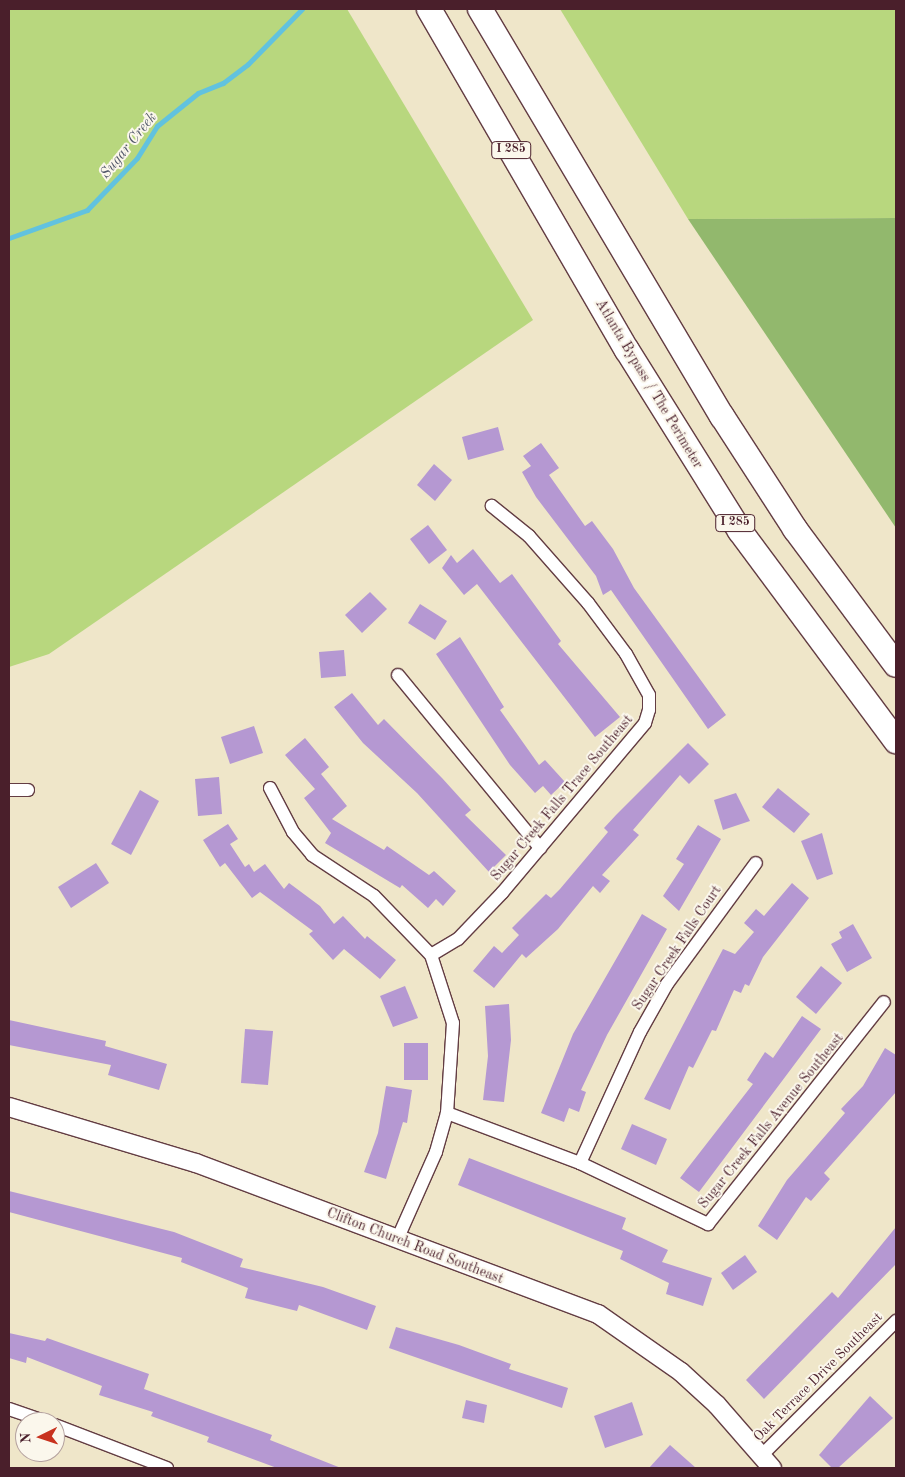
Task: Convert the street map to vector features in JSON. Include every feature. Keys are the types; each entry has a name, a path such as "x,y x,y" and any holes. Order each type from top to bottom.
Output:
{"highway":[{"name":"Atlanta Bypass / The Perimeter","path":"429,9 593,290 740,531 896,741"},
{"path":"480,9 629,263 796,529 896,665"}],"street":[{"name":"Sugar Creek Falls Trace Southeast","path":"431,955 458,939 540,848 645,723 648,695 626,654 559,567 492,506"},
{"path":"398,675 540,848"},
{"path":"270,788 293,832 312,855 374,896 431,955 453,1023 446,1114 436,1152 398,1240"},
{"path":"9,790 28,790"},
{"name":"Sugar Creek Falls Court","path":"580,1163 640,1032 667,984 756,863"},
{"name":"Sugar Creek Falls Avenue Southeast","path":"446,1114 580,1163 708,1224 884,1002"},
{"name":"Clifton Church Road Southeast","path":"9,1107 196,1163 598,1314 681,1372 767,1462"},
{"name":"Oak Terrace Drive Southeast","path":"767,1462 896,1321"},
{"path":"65,1429 166,1468"}],"green space":[{"path":"9,9 347,9 533,320 49,654 9,667"},
{"path":"560,9 896,9 896,218 688,219"},
{"path":"896,218 896,528 688,219"}],"building":[{"path":"498,427 504,450 468,460 462,437"},
{"path":"541,443 559,468 549,475 585,526 592,521 613,549 634,588 726,715 708,729 611,590 603,595 596,576 536,497 522,472 531,466 523,456"},
{"path":"434,464 452,480 435,501 417,485"},
{"path":"428,525 447,550 429,564 410,539"},
{"path":"473,549 500,583 512,574 561,641 558,644 620,717 595,737 477,584 464,595 442,568 451,555 457,563"},
{"path":"370,592 387,609 362,633 345,615"},
{"path":"420,604 447,621 435,640 408,623"},
{"path":"460,637 504,707 500,710 539,765 545,760 565,782 551,795 543,786 535,793 510,765 436,654"},
{"path":"344,650 346,676 321,678 319,652"},
{"path":"352,693 378,725 384,719 442,778 471,810 465,815 506,855 489,872 417,793 363,743 334,707"},
{"path":"254,726 263,753 230,764 221,737"},
{"path":"305,738 329,767 321,774 347,806 332,819 384,850 387,846 429,875 434,871 456,891 443,906 436,899 428,908 402,885 400,888 325,843 331,833 304,798 315,789 285,755"},
{"path":"688,743 709,764 689,784 680,775 633,830 639,835 602,875 610,881 600,893 593,886 558,929 526,958 522,954 494,988 473,971 494,946 502,953 519,935 512,928 546,894 551,898 560,889 608,832 604,828"},
{"path":"219,777 222,814 198,816 195,779"},
{"path":"778,788 810,814 794,833 762,807"},
{"path":"140,790 159,801 131,855 111,844"},
{"path":"736,793 750,821 723,830 714,800"},
{"path":"228,824 238,839 230,844 245,867 249,864 254,872 265,864 284,889 289,883 320,906 334,924 343,916 365,939 367,936 396,960 380,979 344,949 333,960 309,934 313,931 260,892 252,898 225,863 220,867 203,840"},
{"path":"698,825 721,839 679,911 663,896 684,864 676,859"},
{"path":"822,833 833,874 817,880 801,841"},
{"path":"96,863 109,883 71,908 58,887"},
{"path":"792,883 809,898 763,957 749,986 745,984 741,993 734,990 716,1031 712,1030 693,1068 689,1066 670,1110 644,1099 723,949 735,954 754,932 744,923 756,909 764,916"},
{"path":"642,914 667,929 607,1035 581,1090 586,1092 579,1112 569,1108 564,1122 541,1113 573,1034"},
{"path":"853,924 872,958 847,972 831,944 842,938 839,932"},
{"path":"821,966 842,983 816,1014 796,997"},
{"path":"405,986 418,1018 393,1027 380,996"},
{"path":"509,1004 511,1040 504,1102 483,1100 488,1056 485,1006"},
{"path":"802,1016 821,1029 699,1192 680,1178 753,1084 747,1080 765,1052 773,1058"},
{"path":"9,1020 106,1041 105,1046 167,1064 159,1090 108,1075 111,1065 9,1045"},
{"path":"245,1029 273,1031 268,1085 241,1083"},
{"path":"404,1043 428,1043 428,1080 404,1080"},
{"path":"885,1048 896,1055 896,1092 824,1173 830,1179 811,1201 806,1197 777,1240 758,1226 787,1180 845,1113 841,1109 863,1086"},
{"path":"386,1086 412,1090 407,1123 403,1122 386,1179 364,1172 378,1133"},
{"path":"632,1124 667,1139 656,1165 621,1149"},
{"path":"469,1158 626,1218 622,1229 668,1250 662,1262 712,1278 703,1306 666,1294 669,1283 620,1259 623,1251 458,1185"},
{"path":"9,1191 174,1232 243,1259 240,1267 323,1287 376,1306 367,1330 299,1305 297,1311 245,1298 248,1288 181,1262 182,1258 9,1212"},
{"path":"896,1227 896,1264 764,1399 746,1380 832,1292 838,1298"},
{"path":"745,1255 757,1272 733,1290 721,1273"},
{"path":"396,1327 459,1345 511,1364 509,1369 568,1388 562,1408 389,1348"},
{"path":"9,1333 45,1341 47,1338 149,1374 144,1389 272,1435 270,1440 341,1468 277,1468 207,1442 209,1437 151,1416 153,1412 99,1395 102,1386 27,1357 26,1363 9,1358"},
{"path":"870,1396 893,1418 838,1468 832,1468 819,1455"},
{"path":"466,1400 487,1405 484,1423 462,1418"},
{"path":"632,1402 643,1435 605,1448 594,1416"},
{"path":"670,1445 696,1468 649,1468"}],"waterway":[{"name":"Sugar Creek","path":"9,238 87,210 137,158 157,126 198,93 223,83 248,64 302,9"}]}
